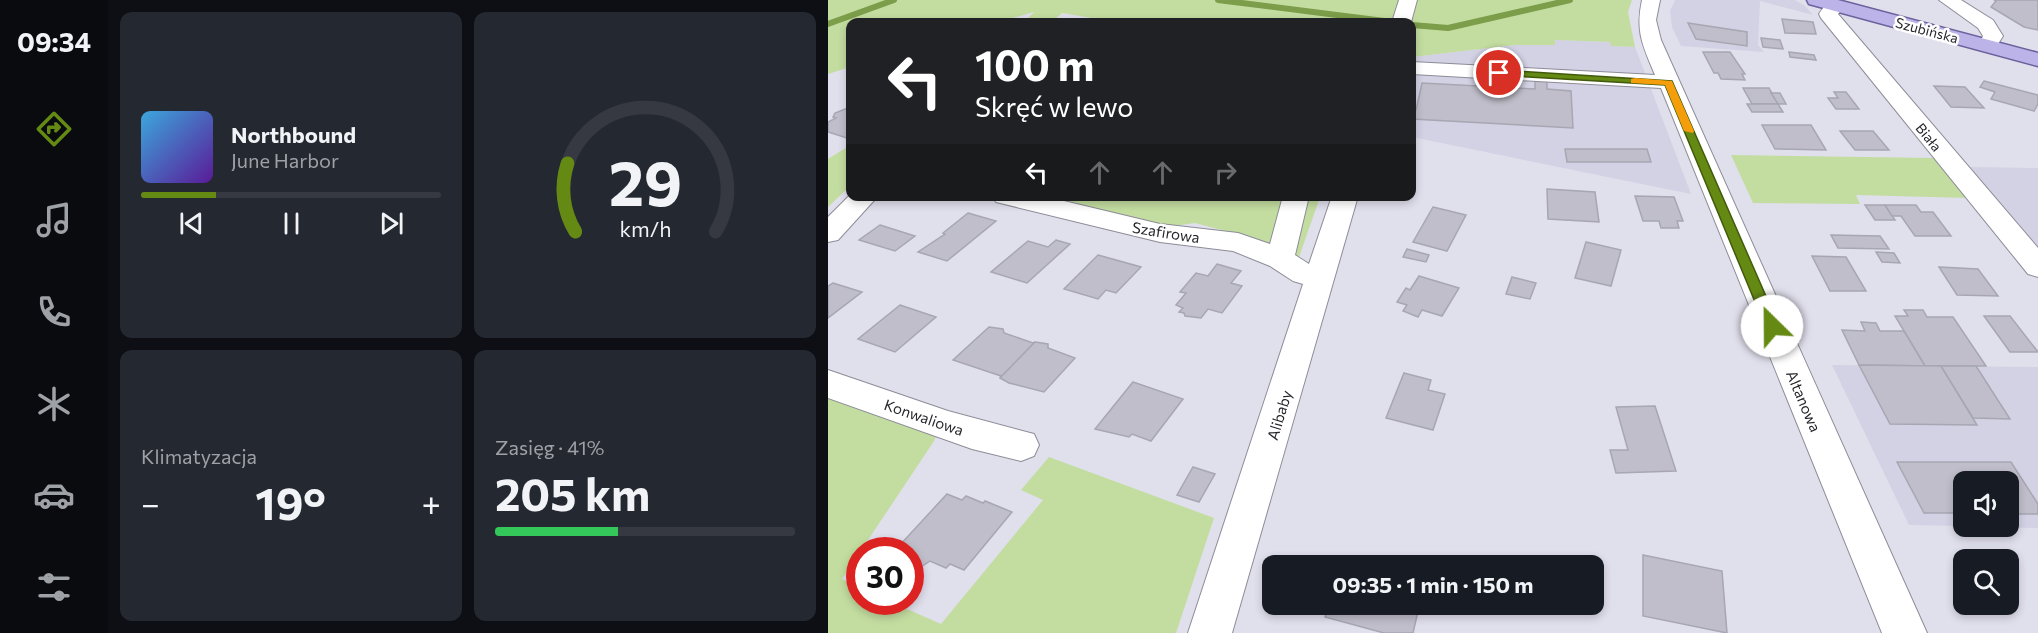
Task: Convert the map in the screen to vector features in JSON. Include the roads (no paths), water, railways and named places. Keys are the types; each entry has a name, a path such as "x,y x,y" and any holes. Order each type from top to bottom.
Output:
{"main road":[{"name":"Szubińska","path":"1832,2 1991,35 2038,54"},
{"name":"Szubińska","path":"1832,2 2038,60"}],"street":[{"path":"1402,18 1407,0"},
{"name":"Altanowa","path":"1650,0 1647,20 1651,40 1905,633"},
{"path":"1948,0 1986,24 1991,35"},
{"name":"Biała","path":"1832,2 1828,14 2038,267"},
{"path":"1416,68 1669,82"},
{"path":"828,233 860,201"},
{"name":"Szafirowa","path":"1026,201 1160,233 1238,242 1280,259 1303,274 1322,276"},
{"path":"1280,259 1295,201"},
{"name":"Alibaby","path":"1210,633 1344,201"},
{"name":"Konwaliowa","path":"828,384 958,429 994,440 1021,445"}],"waterway":[{"path":"828,24 894,0"},
{"path":"1218,0 1360,18"},
{"path":"1416,25 1448,28 1570,0"}]}
